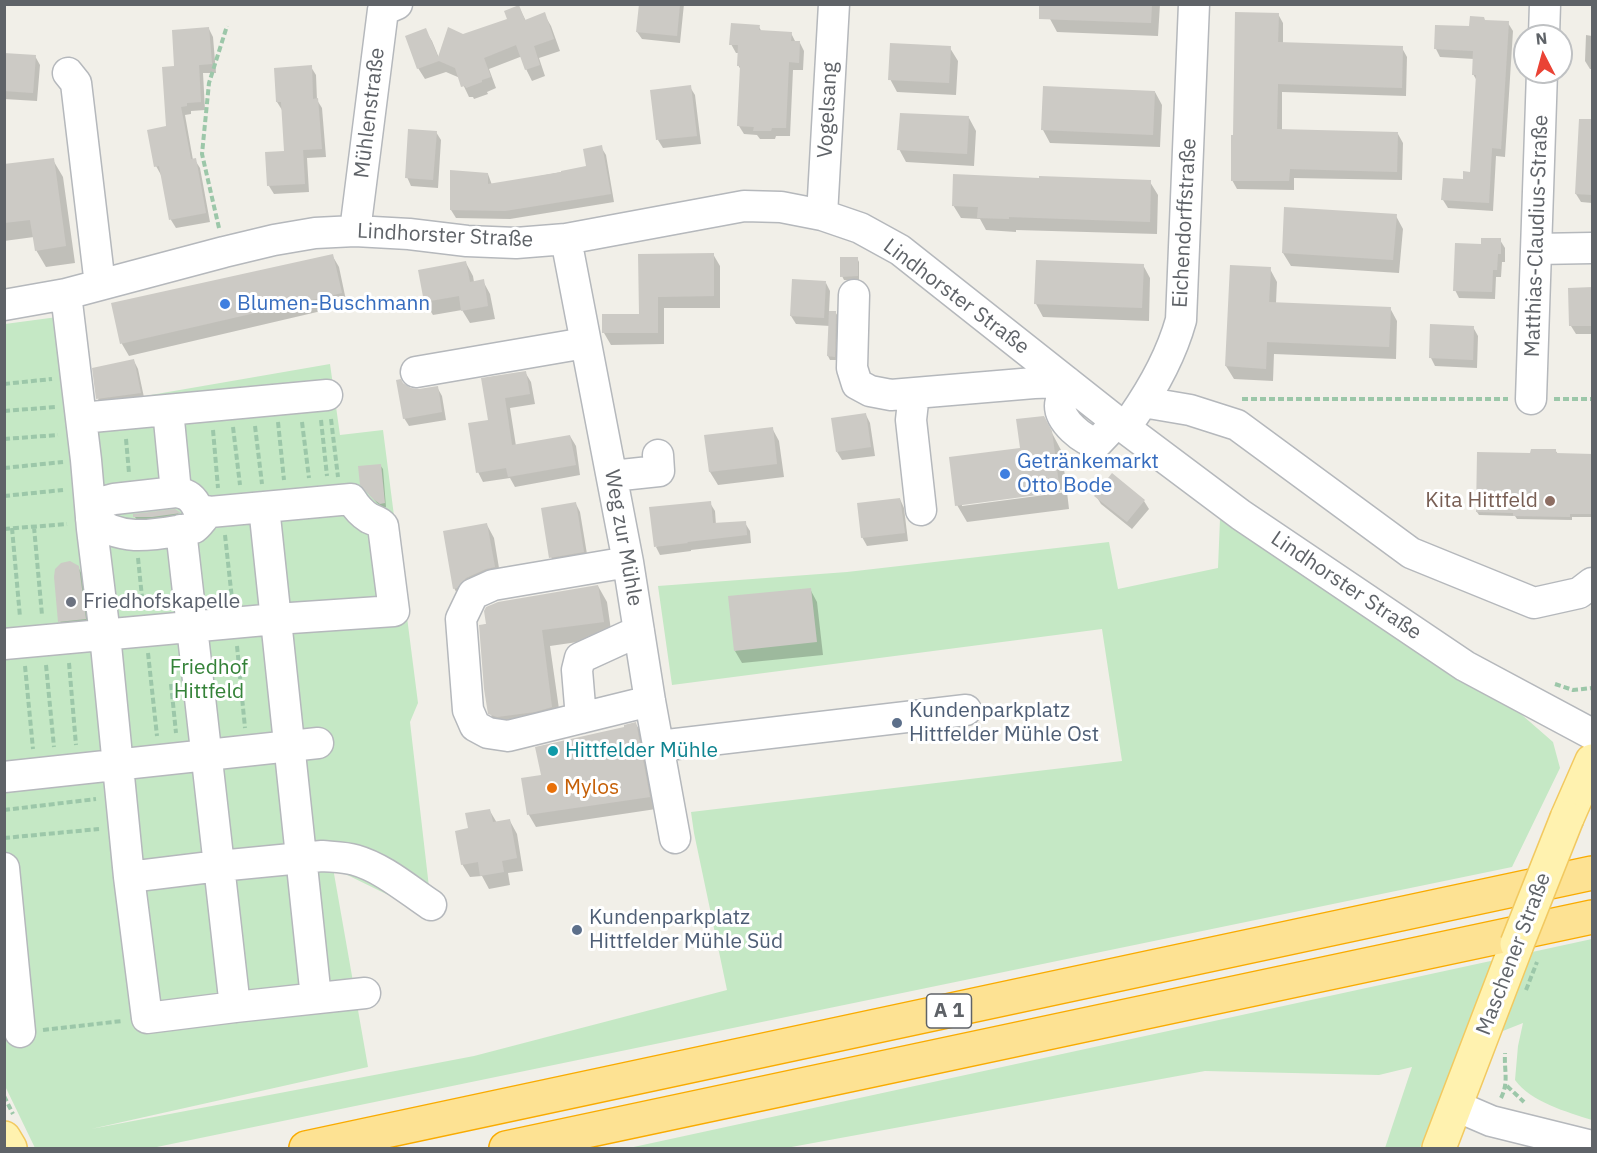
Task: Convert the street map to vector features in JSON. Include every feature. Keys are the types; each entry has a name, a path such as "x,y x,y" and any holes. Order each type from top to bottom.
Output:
{"highway":[{"name":"A 1","path":"306,1149 1593,873"},
{"name":"A 1","path":"506,1149 1593,917"}],"main road":[{"name":"Maschener Straße","path":"1439,1149 1567,818 1593,761"},
{"path":"4,1138 10,1149"}],"street":[{"name":"Mühlenstraße","path":"355,231 383,10 397,4"},
{"name":"Vogelsang","path":"822,215 834,4"},
{"name":"Eichendorffstraße","path":"1121,425 1143,402 1162,369 1174,344 1180,320 1194,4"},
{"path":"1544,24 1545,4"},
{"path":"68,73 76,83 100,285"},
{"name":"Matthias-Claudius-Straße","path":"1531,399 1542,84"},
{"name":"Lindhorster Straße","path":"4,305 66,294 224,252 315,233 355,231 516,243 566,239 744,206 781,207 822,215 860,228 900,250 1121,425 1241,515 1465,666 1593,734"},
{"name":"Weg zur Mühle","path":"566,239 628,562 675,838"},
{"path":"1536,249 1593,248"},
{"path":"66,294 105,635 129,877 147,1018 365,993"},
{"path":"854,295 852,368 857,384 870,391 891,395 1067,382"},
{"path":"416,372 585,343"},
{"path":"914,393 911,420 921,510"},
{"path":"85,459 124,414 294,398"},
{"path":"1143,402 1191,410 1237,425 1411,553 1534,603 1579,593 1593,583"},
{"path":"168,410 176,492"},
{"path":"612,476 659,471 658,455"},
{"path":"34,641 276,619 394,611 383,526 357,509 351,499 215,511 198,509 191,497 176,492 103,502 85,459"},
{"path":"85,459 112,532 135,536 194,528 201,523 204,516 215,511"},
{"path":"307,502 276,619 303,745 301,858 316,998"},
{"path":"181,530 236,1007"},
{"path":"628,562 493,585 473,594 461,620 468,710 475,726 488,733 508,736 650,701"},
{"path":"581,718 577,670 580,658 639,631"},
{"path":"659,746 966,710"},
{"path":"4,777 303,745"},
{"path":"129,877 301,858 338,857 356,860 382,872 431,905"},
{"path":"4,868 20,1032"},
{"path":"1456,1106 1491,1121 1593,1146"}],"path":[{"path":"224,252 202,154 209,83 227,26"},
{"path":"4,384 85,459"},
{"path":"294,398 307,502"},
{"path":"294,398 307,502"},
{"path":"294,398 307,502"},
{"path":"294,398 307,502"},
{"path":"294,398 307,502"},
{"path":"1241,399 1593,399"},
{"path":"211,406 215,511"},
{"path":"4,411 85,459"},
{"path":"124,414 132,497"},
{"path":"4,439 85,459"},
{"path":"4,468 85,459"},
{"path":"4,496 85,459"},
{"path":"57,771 34,641 34,527 85,459"},
{"path":"4,529 34,527"},
{"path":"12,528 57,771"},
{"path":"135,536 159,760"},
{"path":"34,641 57,771"},
{"path":"4,810 122,796"},
{"path":"4,838 124,826"},
{"path":"20,1032 147,1018"}],"green space":[{"name":"Friedhof Hittfeld","path":"80,314 93,405 330,364 340,435 383,430 418,703 410,722 430,896 425,913 333,868 368,1067 91,1129 474,1056 727,990 691,812 1122,761 1102,629 672,685 658,586 847,572 1109,542 1118,589 1218,568 1220,519 1253,536 1506,701 1553,742 1560,768 1512,867 152,1148 35,1148 5,1086 5,324"},
{"path":"1592,939 1592,1120 1540,1100 1522,1088 1515,1080 1523,1023 1460,1048 1420,1148 1385,1148 1412,1067 1379,1075 1205,1071 786,1148 629,1148"}],"building":[{"path":"639,4 680,4 677,36 636,32"},
{"path":"1039,4 1152,4 1151,23 1039,19"},
{"path":"519,5 525,20 545,12 554,39 534,46 540,65 525,70 516,45 484,58 491,77 466,88 461,87 455,68 439,61 417,69 405,36 426,28 438,57 448,27 463,34 507,19 504,11"},
{"path":"1235,12 1279,13 1278,42 1403,46 1402,88 1278,84 1277,129 1398,132 1397,172 1290,169 1289,181 1231,181"},
{"path":"1470,16 1484,17 1485,20 1509,21 1501,149 1492,148 1489,203 1441,200 1443,178 1463,179 1463,171 1470,172 1476,75 1472,75 1473,51 1434,49 1435,25 1469,26"},
{"path":"731,23 760,25 759,30 792,32 791,41 800,41 799,63 789,62 786,128 753,131 754,127 737,126 740,66 737,66 738,45 729,45"},
{"path":"209,27 212,64 199,65 201,102 187,103 187,106 181,107 191,159 196,158 206,213 169,220 159,166 154,167 147,130 166,126 162,67 174,66 172,30"},
{"path":"890,43 951,46 949,83 888,80"},
{"path":"4,53 36,55 33,93 4,91"},
{"path":"312,65 313,99 318,98 322,149 303,150 305,184 267,186 265,152 284,151 281,102 276,102 274,68"},
{"path":"691,85 697,136 656,140 650,90"},
{"path":"1043,86 1155,91 1153,135 1041,130"},
{"path":"900,113 969,116 967,154 897,150"},
{"path":"1579,119 1593,119 1593,195 1575,194"},
{"path":"408,129 437,131 433,180 405,178"},
{"path":"602,145 611,194 505,211 450,210 450,170 488,173 488,184 561,172 586,166 583,149"},
{"path":"54,158 66,246 35,251 30,220 4,223 4,164"},
{"path":"953,174 1151,180 1150,222 977,218 978,207 952,206"},
{"path":"1284,207 1397,214 1393,260 1282,253"},
{"path":"1481,238 1501,238 1501,254 1498,254 1497,270 1493,270 1492,292 1453,291 1455,243 1481,244"},
{"path":"714,253 714,296 658,297 658,333 602,333 602,314 639,314 638,254"},
{"path":"333,254 342,293 120,344 111,303"},
{"path":"840,257 858,257 858,276 840,277"},
{"path":"1036,260 1144,264 1142,308 1034,304"},
{"path":"466,261 470,282 484,279 488,306 461,311 459,296 424,302 418,270"},
{"path":"1230,265 1271,267 1269,302 1391,307 1389,347 1267,342 1266,369 1225,366"},
{"path":"792,279 826,281 824,318 790,316"},
{"path":"1593,287 1593,326 1569,326 1568,288"},
{"path":"829,311 836,311 835,357 827,356"},
{"path":"1430,324 1474,326 1473,360 1429,358"},
{"path":"134,359 141,393 96,399 92,368"},
{"path":"526,371 530,394 505,398 512,445 570,435 576,465 508,477 506,468 476,473 468,423 488,420 481,378"},
{"path":"401,379 411,388 438,386 442,412 403,419 396,380"},
{"path":"866,413 871,447 836,452 831,418"},
{"name":"Getränkemarkt Otto Bode","path":"1044,416 1052,431 1060,492 955,506 949,457 1020,448 1016,419"},
{"path":"773,427 777,464 709,472 704,435"},
{"name":"Kita Hittfeld","path":"1531,449 1556,449 1556,453 1593,454 1593,514 1570,514 1570,517 1513,516 1513,513 1476,512 1477,452 1530,453"},
{"path":"381,464 385,503 380,504 360,485 358,466"},
{"path":"1112,473 1145,500 1127,522 1094,496"},
{"path":"900,498 905,533 861,538 857,503"},
{"path":"711,501 713,523 746,521 747,535 654,547 649,507"},
{"path":"576,502 584,552 549,558 541,508"},
{"path":"175,509 181,513 133,517 133,514"},
{"path":"487,523 495,567 466,578 457,588 453,589 443,531"},
{"name":"Friedhofskapelle","path":"70,561 79,566 86,619 58,622 55,569 61,563"},
{"path":"598,585 604,622 542,630 552,707 535,712 497,717 488,714 479,625 486,624 484,611 486,607 498,602"},
{"path":"811,588 817,642 734,651 728,596"},
{"path":"636,722 650,797 527,815 521,778 541,775 535,747 624,727 624,725"},
{"path":"490,809 493,822 510,819 517,858 502,861 504,872 480,876 478,862 461,865 455,831 468,828 465,813"}],"place":[{"name":"Blumen-Buschmann","path":"225,304"},
{"name":"Getränkemarkt Otto Bode","path":"1005,474"},
{"name":"Kita Hittfeld","path":"1550,501"},
{"name":"Friedhofskapelle","path":"71,602"},
{"name":"Kundenparkplatz Hittfelder Mühle Ost","path":"897,723"},
{"name":"Hittfelder Mühle","path":"553,751"},
{"name":"Mylos","path":"552,788"},
{"name":"Kundenparkplatz Hittfelder Mühle Süd","path":"577,930"}]}
